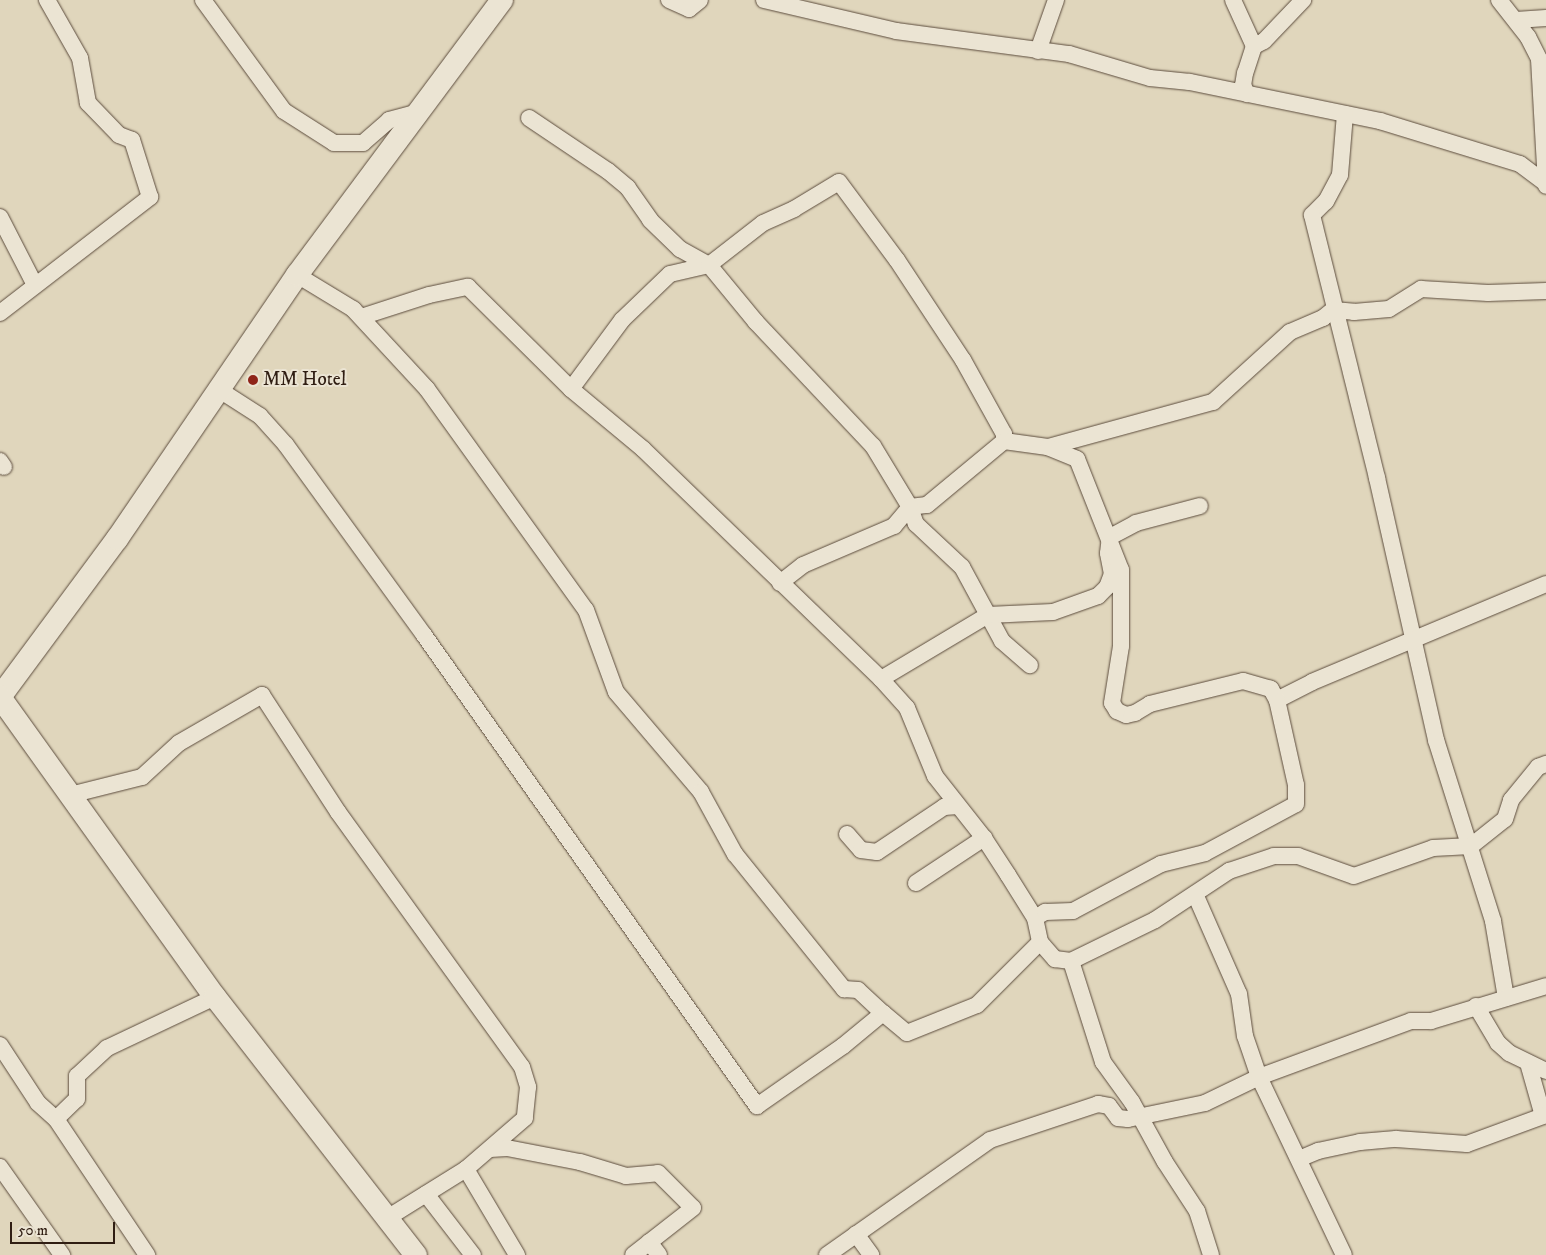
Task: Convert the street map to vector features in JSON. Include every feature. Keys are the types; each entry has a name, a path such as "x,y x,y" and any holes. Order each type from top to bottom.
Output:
{"main road":[{"path":"416,1255 389,1217 215,997 0,697 118,539 297,275 502,0"}],"street":[{"path":"0,313 150,197 132,140 119,135 88,103 80,58 47,0"},
{"path":"203,0 284,111 334,143 363,143 389,120 419,112"},
{"path":"489,18 513,0"},
{"path":"668,0 689,10 700,0"},
{"path":"764,0 896,31 1069,54 1150,78 1247,94 1380,121 1520,164 1545,184"},
{"path":"1038,51 1056,0"},
{"path":"1234,0 1254,46 1244,79 1247,94"},
{"path":"1254,46 1264,41 1303,0"},
{"path":"1499,0 1516,20 1539,59 1545,125 1545,184"},
{"path":"1516,20 1546,18"},
{"path":"1345,114 1340,175 1326,201 1312,215 1333,310 1377,478 1412,642 1436,740 1493,920 1506,998"},
{"path":"529,118 608,171 628,188 650,220 680,249 709,265 756,322 873,446 910,507 916,524 962,567 1002,641 1030,665"},
{"path":"571,389 622,320 670,274 709,265 763,223 794,210 839,182 897,260 963,360 1004,434 1004,442"},
{"path":"0,217 35,285"},
{"path":"297,275 353,308 427,389 586,610 616,692 701,792 735,854 844,989 858,990 907,1033 977,1005 1040,942"},
{"path":"361,318 429,295 468,287 571,389 643,448 881,679 907,708 935,776 984,838 1035,918 1040,942 1055,959 1071,961 1130,934 1196,894 1229,871 1274,856 1298,856 1354,876 1433,848 1471,846 1505,819 1511,800 1538,767 1546,764"},
{"path":"1048,447 1213,402 1290,332 1323,318 1333,310 1354,312 1389,309 1421,289 1488,293 1546,291"},
{"path":"218,389 260,416 286,444 453,675 757,1106 843,1046 883,1013"},
{"path":"780,582 803,565 894,526 910,507 927,505 1004,442 1048,447 1077,459 1110,537 1121,570 1121,646 1112,703 1117,711 1126,715 1134,713 1150,704 1243,681 1271,689 1277,700 1296,785 1296,804 1205,853 1162,864 1073,911 1045,912 1035,918"},
{"path":"1110,537 1136,523 1200,506"},
{"path":"881,679 988,615 1052,612 1098,596 1107,587 1112,574 1108,554 1110,537"},
{"path":"1277,700 1312,682 1412,642 1546,584"},
{"path":"70,795 142,776 179,743 262,695 338,812 522,1067 528,1087 526,1118 466,1169 389,1217"},
{"path":"847,834 861,850 877,852 944,807 958,806"},
{"path":"916,883 984,838"},
{"path":"1196,894 1239,994 1245,1036 1259,1077 1344,1255"},
{"path":"1071,961 1103,1062 1142,1118 1165,1162 1197,1211 1211,1255"},
{"path":"827,1255 990,1140 1098,1104 1108,1106 1118,1118 1142,1118 1205,1103 1259,1077 1411,1021 1431,1021 1546,986"},
{"path":"56,1119 77,1099 78,1076 106,1048 215,997"},
{"path":"1476,1006 1498,1043 1509,1054 1546,1072"},
{"path":"0,1045 38,1104 56,1119 148,1255"},
{"path":"1299,1159 1318,1151 1369,1142 1421,1140 1440,1145 1467,1144 1545,1115 1528,1062"},
{"path":"490,1148 507,1148 580,1162 626,1176 658,1173 693,1208 654,1248 634,1255"},
{"path":"0,1167 52,1236 62,1255"},
{"path":"466,1169 517,1255"},
{"path":"426,1194 473,1255"},
{"path":"856,1234 871,1255"}],"place":[{"name":"MM Hotel","path":"253,380"}]}
